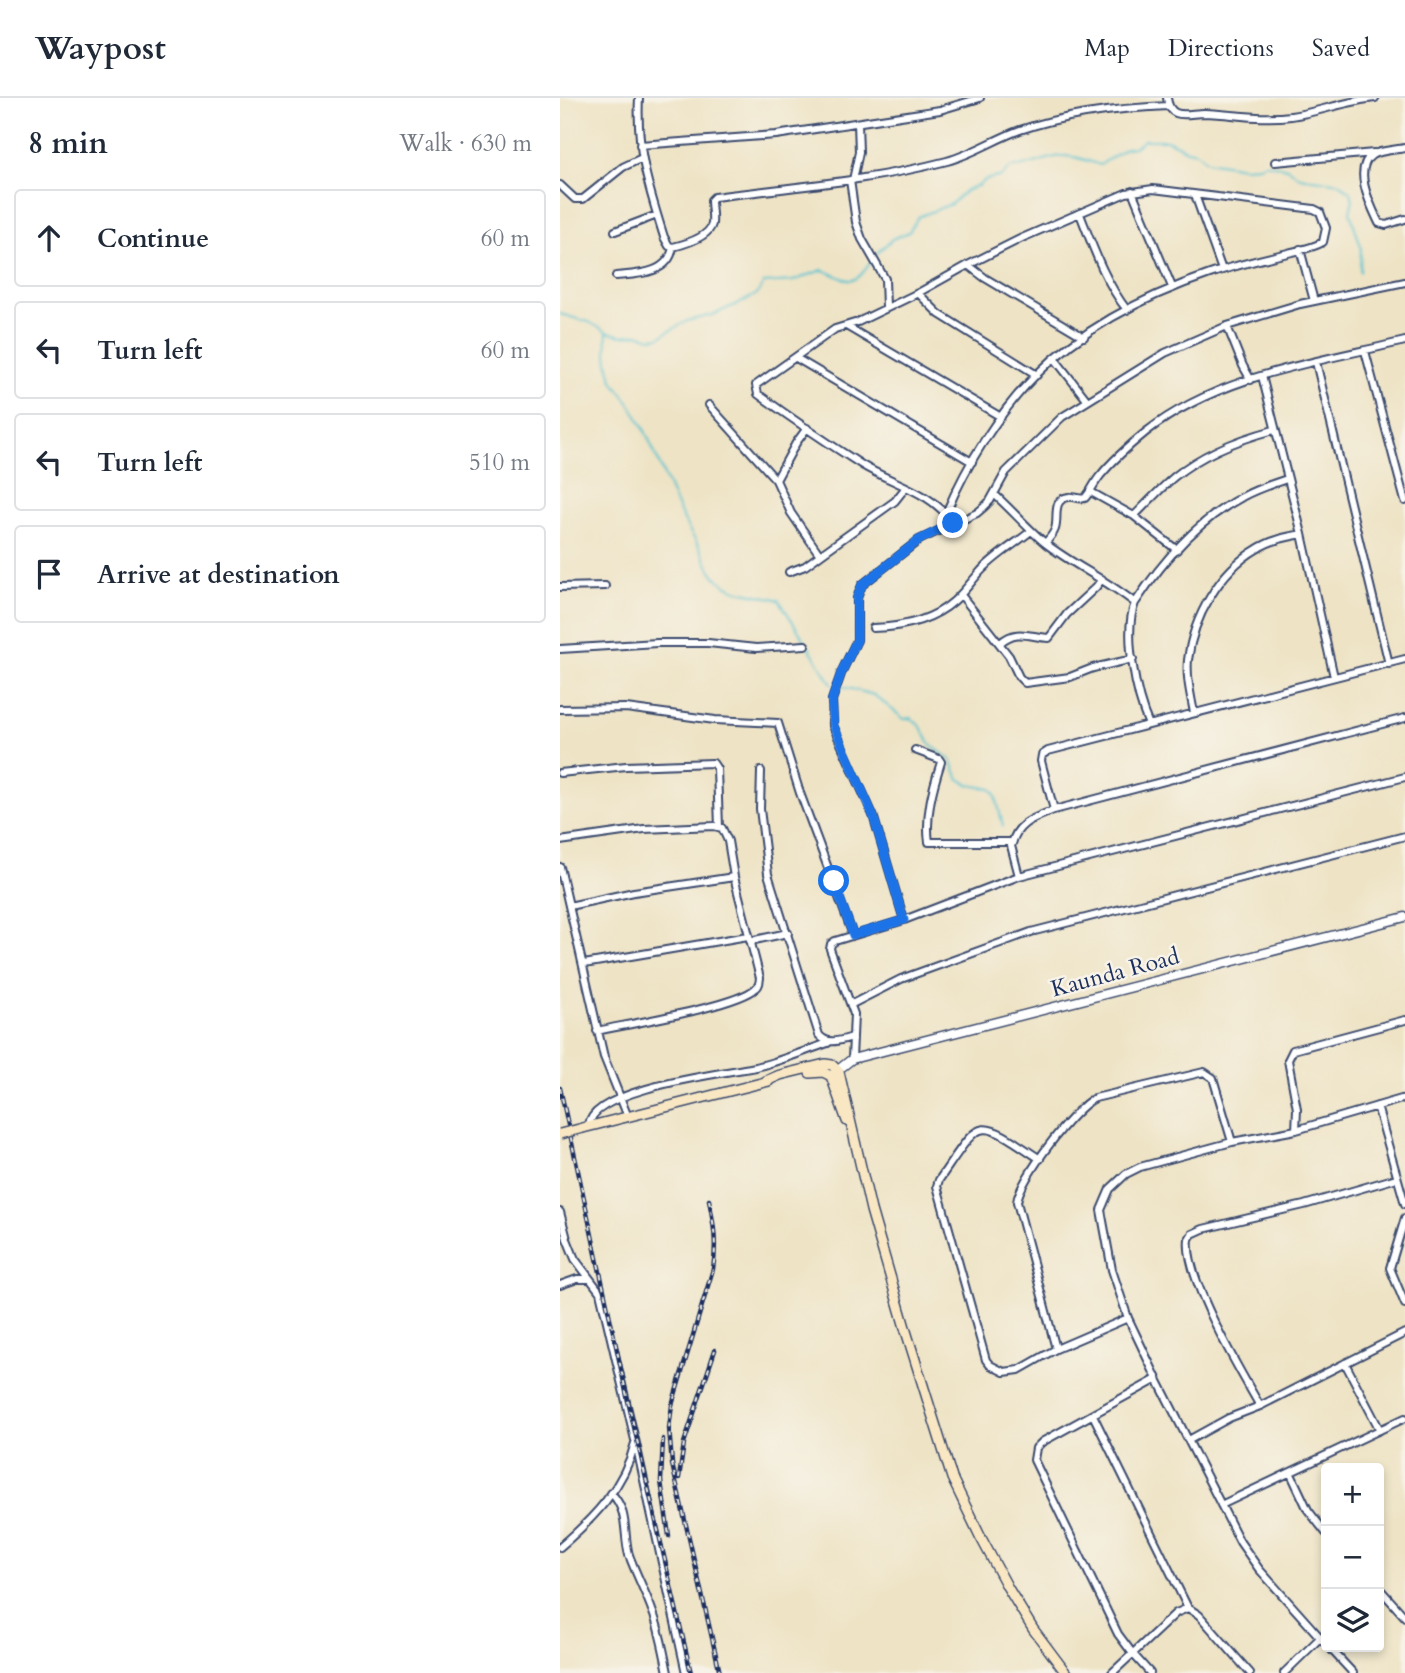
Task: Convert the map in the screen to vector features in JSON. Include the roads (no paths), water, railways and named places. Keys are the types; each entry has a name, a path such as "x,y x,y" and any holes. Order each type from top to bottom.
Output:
{"main road":[{"path":"560,1134 766,1081 817,1072 836,1077 902,1319 952,1478 1008,1588 1033,1629 1066,1673"}],"street":[{"path":"639,98 640,145 647,182 666,242 673,247"},
{"path":"640,145 776,135 940,110 980,98"},
{"path":"673,247 689,242 711,228 710,203 715,197 889,175 961,157 991,141 1027,128 1167,102 1176,115 1203,113 1264,118 1292,116 1375,98"},
{"path":"858,123 859,152 852,180 856,222 862,239 885,279 886,307"},
{"path":"1275,162 1405,148"},
{"path":"1376,153 1365,163 1363,172 1374,214 1382,225 1405,219"},
{"path":"560,184 575,200 583,199 623,167 642,158"},
{"path":"946,513 972,463 1002,417 1037,375 1055,359 1127,310 1172,287 1323,242 1326,228 1320,212 1285,205 1153,189 1132,191 1022,238 918,293 835,329 758,383 755,389 758,394 865,467 921,494 946,513 953,523"},
{"path":"1132,191 1172,287"},
{"path":"1195,195 1222,270"},
{"path":"1080,214 1101,264 1127,310"},
{"path":"615,231 657,215"},
{"path":"616,276 641,274 666,264 672,256 673,247"},
{"path":"1300,249 1314,301"},
{"path":"968,265 994,284 1084,337"},
{"path":"904,920 873,815 834,726 832,700 857,640 857,598 862,585 919,540 977,513 990,501 1006,472 1062,417 1166,353 1227,326 1314,301 1405,282"},
{"path":"918,293 939,314 1037,375"},
{"path":"846,326 1002,417"},
{"path":"1227,326 1251,380"},
{"path":"1045,543 1056,528 1057,505 1061,500 1069,497 1082,500 1088,496 1099,477 1119,456 1145,433 1184,406 1262,376 1405,341"},
{"path":"1365,351 1405,501"},
{"path":"796,358 972,463"},
{"path":"1055,359 1087,400"},
{"path":"1316,362 1389,664"},
{"path":"1262,376 1303,534 1334,677"},
{"path":"709,405 776,480 791,513 820,555"},
{"path":"776,480 807,428"},
{"path":"1134,516 1176,476 1195,463 1234,443 1274,430"},
{"path":"1149,725 1139,701 1133,659 1130,625 1135,603 1177,550 1208,519 1251,492 1287,479"},
{"path":"789,572 805,566 895,501 906,487"},
{"path":"1091,492 1134,516 1177,550"},
{"path":"994,494 1045,543 1135,603"},
{"path":"873,628 919,621 947,607 988,565 1031,531"},
{"path":"1194,713 1188,662 1193,638 1208,601 1230,571 1256,549 1275,540 1303,534"},
{"path":"1000,643 1007,636 1019,634 1049,638 1073,607 1102,579"},
{"path":"560,587 605,586"},
{"path":"961,595 1000,643 1025,683 1070,677 1093,668 1133,659"},
{"path":"560,649 657,643 708,643 756,648 805,645"},
{"path":"1054,810 1042,755 1048,751 1405,659"},
{"path":"560,709 626,708 715,720 778,723 800,793 853,935"},
{"path":"1019,876 1012,844 1014,834 1019,827 1054,810 1405,718"},
{"path":"915,750 941,762 932,793 928,840 930,843 1007,841 1012,844"},
{"path":"560,773 626,766 713,763 718,769 719,827"},
{"path":"761,771 760,809 765,859 819,1035 830,1042"},
{"path":"852,1059 852,1004 830,947 833,942 904,920 1019,876 1405,777"},
{"path":"560,841 644,829 719,827 726,833 734,877 760,978 760,984 754,990 712,1006 597,1031"},
{"path":"852,1004 901,979 1031,932 1405,836"},
{"path":"560,867 597,1031 628,1116"},
{"path":"569,906 634,892 734,877"},
{"name":"Kaunda Road","path":"836,1077 852,1059 1405,917"},
{"path":"584,964 788,933"},
{"path":"1296,1130 1297,1109 1288,1060 1293,1050 1405,1020"},
{"path":"586,1127 600,1108 642,1090 768,1063 853,1037"},
{"path":"1056,1349 1017,1202 1018,1195 1040,1158 1076,1112 1088,1101 1204,1072 1213,1078 1232,1142"},
{"path":"1284,1673 1321,1637 1250,1557 1157,1379 1128,1318 1112,1270 1101,1210 1110,1189 1126,1174 1140,1167 1232,1142 1296,1130 1405,1098"},
{"path":"1377,1106 1405,1204"},
{"path":"1040,1158 995,1130 978,1129 970,1135 939,1180 938,1192 986,1360 990,1365 1004,1371 1019,1370 1056,1349 1128,1318"},
{"path":"1260,1406 1233,1358 1202,1292 1191,1261 1189,1239 1192,1234 1398,1178"},
{"path":"560,1212 566,1239 589,1279 600,1292 686,1673"},
{"path":"1405,1218 1390,1268 1405,1304"},
{"path":"560,1285 578,1279 589,1279"},
{"path":"1189,1440 1405,1333"},
{"path":"1345,1363 1380,1430"},
{"path":"1150,1673 1118,1633 1034,1460 1036,1448 1042,1442 1157,1379"},
{"path":"1093,1415 1188,1608 1199,1615 1251,1673"},
{"path":"1222,1505 1405,1418"},
{"path":"560,1547 612,1494 626,1469 635,1440"},
{"path":"1291,1474 1308,1510 1321,1527"},
{"path":"612,1494 623,1510 626,1527 624,1537 636,1574 658,1625 668,1673"},
{"path":"1380,1589 1405,1616"},
{"path":"1112,1673 1177,1614 1188,1608"},
{"path":"1334,1652 1353,1673"}],"waterway":[{"path":"877,253 892,239 909,232 918,217 951,204 965,191 985,180 1002,176 1011,167 1061,156 1076,157 1100,165 1144,140 1167,140 1197,152 1207,161 1243,167 1265,163 1287,168 1300,177 1340,183 1353,199 1350,212 1361,247 1360,272"},
{"path":"560,314 589,322 607,332 622,336 638,334 651,338 659,337 687,321 713,315 748,299 757,294 764,283 793,281 822,270 843,279 853,280 870,263"},
{"path":"607,332 607,357 613,380 643,427 682,516 712,572 729,587 779,600 832,684"},
{"path":"840,686 874,695 904,719 911,718 921,727 931,745 951,760 959,779 970,785 991,789 995,793 1003,826"}],"railway":[{"path":"560,1088 691,1673"},
{"path":"709,1200 715,1251 713,1269 672,1405 669,1428 672,1464 720,1673"},
{"path":"679,1478 684,1443 715,1350"},
{"path":"663,1439 661,1481 669,1536"}]}
